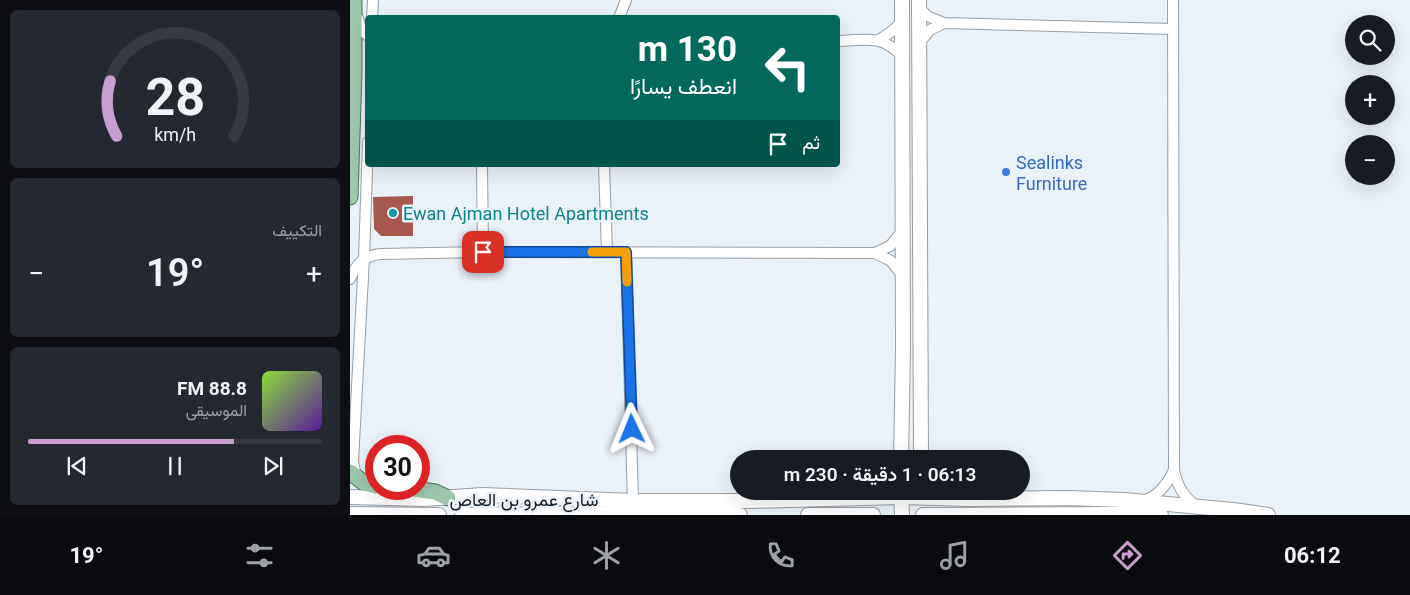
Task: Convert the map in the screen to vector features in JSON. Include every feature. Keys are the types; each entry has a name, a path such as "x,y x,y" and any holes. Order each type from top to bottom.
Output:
{"main road":[{"path":"901,450 902,0"},
{"path":"350,197 354,90 354,1"},
{"path":"919,3 921,450"},
{"path":"354,476 365,483"},
{"path":"430,491 448,498"},
{"name":"شارع عمرو بن العاص","path":"350,497 404,499 483,495 634,501 786,500"},
{"name":"شارع عمرو بن العاص","path":"1030,498 1141,501 1268,515"},
{"path":"901,500 902,515"},
{"path":"921,500 922,515 1161,515"},
{"name":"شارع عمرو بن العاص","path":"462,515 664,513 740,515"},
{"name":"شارع عمرو بن العاص","path":"350,514 438,515"},
{"path":"808,515 873,515"}],"street":[{"path":"372,0 372,15"},
{"path":"620,15 626,0"},
{"path":"1173,0 1174,470 1181,491 1198,506"},
{"path":"354,1 359,25 365,32"},
{"path":"919,3 927,16 944,23 1173,29"},
{"path":"879,40 902,22"},
{"path":"919,43 930,30 944,23"},
{"path":"840,40 879,40 891,46 902,56"},
{"path":"354,476 353,461 367,167"},
{"path":"482,167 483,252"},
{"path":"604,167 607,252"},
{"path":"350,278 354,269 364,258 380,254 483,252 875,253 890,246 901,233"},
{"path":"365,240 371,249 380,254"},
{"path":"626,252 634,501"},
{"path":"875,253 891,261 902,276"},
{"path":"1141,501 1157,494 1164,487 1174,470"}],"building":[{"name":"Ewan Ajman Hotel Apartments","path":"413,196 413,236 381,236 374,229 373,197"}],"slow traffic":[{"path":"592,252 626,252 627,282"}],"place":[{"name":"Sealinks Furniture","path":"1006,172"},
{"name":"Ewan Ajman Hotel Apartments","path":"393,213"}],"route":[{"path":"483,252 626,252 632,429"}]}
